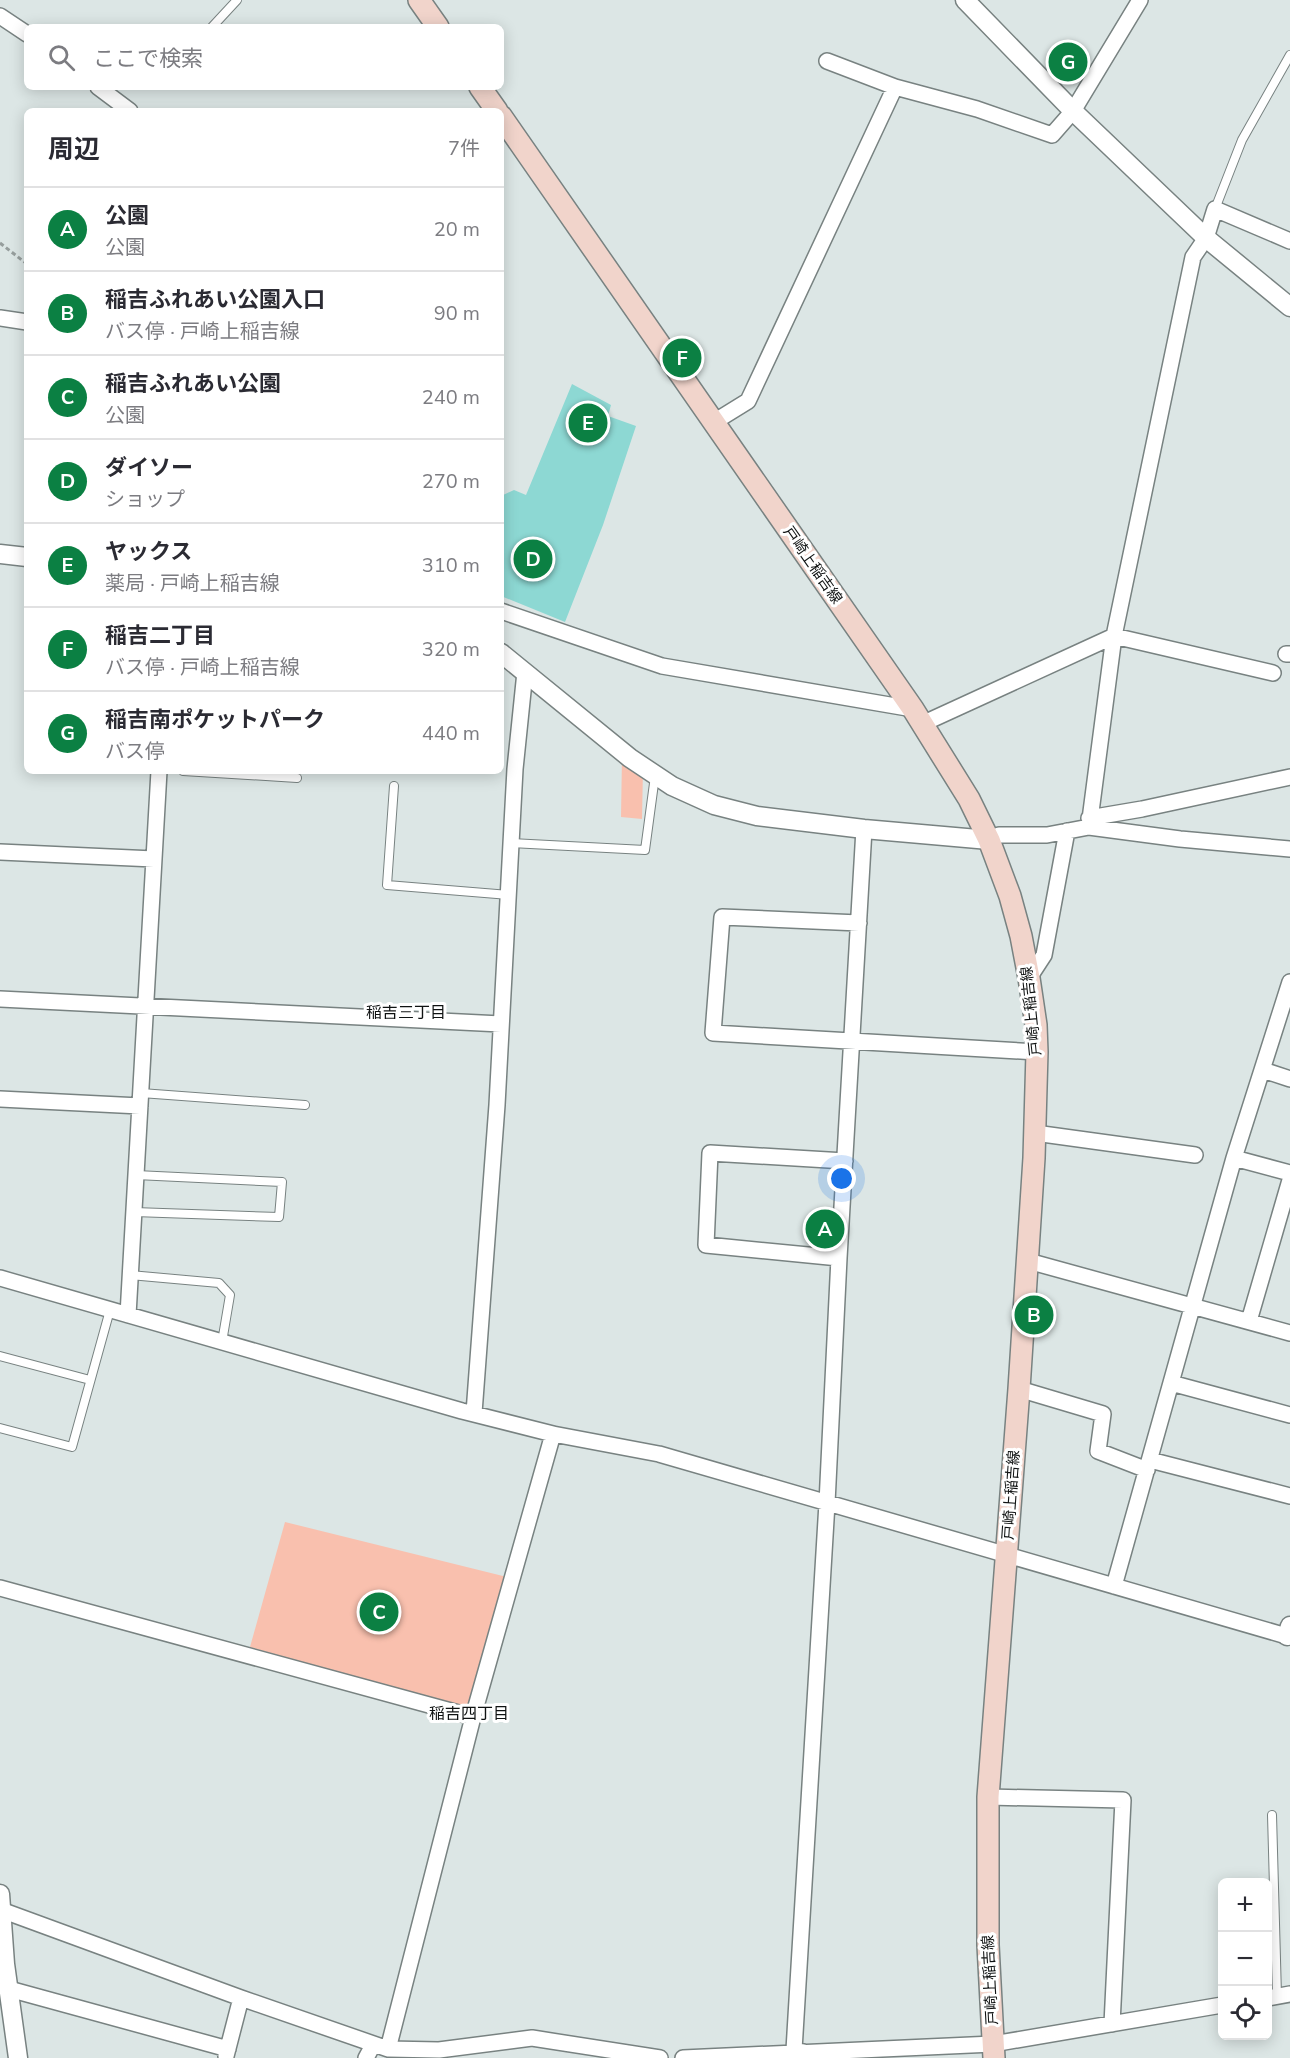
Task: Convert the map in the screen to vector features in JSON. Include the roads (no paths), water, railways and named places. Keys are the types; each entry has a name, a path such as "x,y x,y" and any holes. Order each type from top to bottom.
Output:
{"main road":[{"path":"419,0 436,24"},
{"path":"482,90 495,108"},
{"name":"戸崎上稲吉線","path":"504,121 918,716 969,800 989,840 1010,896 1029,978 1037,1052 1028,1261 988,1797 988,1934 994,2051"}],"street":[{"path":"965,0 1073,111 1206,238 1290,308"},
{"path":"827,61 895,87 977,109 1052,135 1073,111 1140,0"},
{"path":"0,16 24,32"},
{"path":"714,422 748,401 895,87"},
{"path":"102,90 126,108"},
{"path":"1089,823 1114,636 1192,257 1206,238 1215,209 1290,241"},
{"path":"0,318 24,321"},
{"path":"0,554 24,557"},
{"path":"504,612 662,666 918,716 1114,636 1273,673"},
{"path":"504,655 630,758 672,786 714,804 757,816 864,829 989,840 999,835 1047,835 1068,831 1142,809 1290,777"},
{"path":"474,1413 496,1128 508,895 520,711 525,672"},
{"path":"128,1315 159,774"},
{"path":"1089,823 1180,839 1290,849"},
{"path":"804,2052 795,2050 864,829"},
{"path":"1029,978 1044,955 1068,831"},
{"path":"0,852 154,859"},
{"path":"860,923 722,917 713,1033 1037,1052"},
{"path":"1114,1586 1234,1158 1290,984"},
{"path":"0,999 501,1024"},
{"path":"1263,1070 1290,1079"},
{"path":"0,1099 141,1099"},
{"path":"1035,1133 1195,1155"},
{"path":"839,1258 706,1245 710,1153 845,1161"},
{"path":"1234,1158 1290,1173"},
{"path":"1249,1321 1290,1180"},
{"path":"1028,1261 1290,1333"},
{"path":"0,1278 474,1413 553,1434 658,1454 1114,1586 1289,1633"},
{"path":"1171,1383 1290,1415"},
{"path":"1019,1389 1103,1414 1098,1451 1148,1465 1290,1496"},
{"path":"376,2050 553,1434"},
{"path":"0,1588 473,1717"},
{"path":"988,1797 1123,1800 1112,2024"},
{"path":"0,1894 3,1964 9,1989 18,2058"},
{"path":"1,1910 376,2050 439,2050 532,2038 660,2058"},
{"path":"9,1989 227,2053 241,1998"},
{"path":"682,2058 804,2052 994,2051 1112,2024 1218,2006"}],"lane":[{"path":"215,24 237,0"},
{"path":"1215,209 1242,140 1290,55"},
{"path":"232,774 297,778"},
{"path":"512,843 645,850 655,774"},
{"path":"394,786 387,885 508,895"},
{"path":"141,1099 305,1105"},
{"path":"134,1212 279,1217 282,1182 136,1175"},
{"path":"130,1275 219,1283 230,1295 222,1342"},
{"path":"0,1428 72,1447 110,1310"},
{"path":"0,1356 90,1380"},
{"path":"1272,1815 1278,1996"}],"place":[{"name":"稲吉南ポケットパーク","path":"1068,62"},
{"name":"稲吉二丁目","path":"682,358"},
{"name":"ヤックス","path":"588,423"},
{"name":"ダイソー","path":"533,559"},
{"name":"公園","path":"825,1229"},
{"name":"稲吉ふれあい公園入口","path":"1034,1315"},
{"name":"稲吉ふれあい公園","path":"379,1612"}],"district":[{"name":"稲吉三丁目","path":"406,1012"},
{"name":"稲吉四丁目","path":"469,1713"}]}
